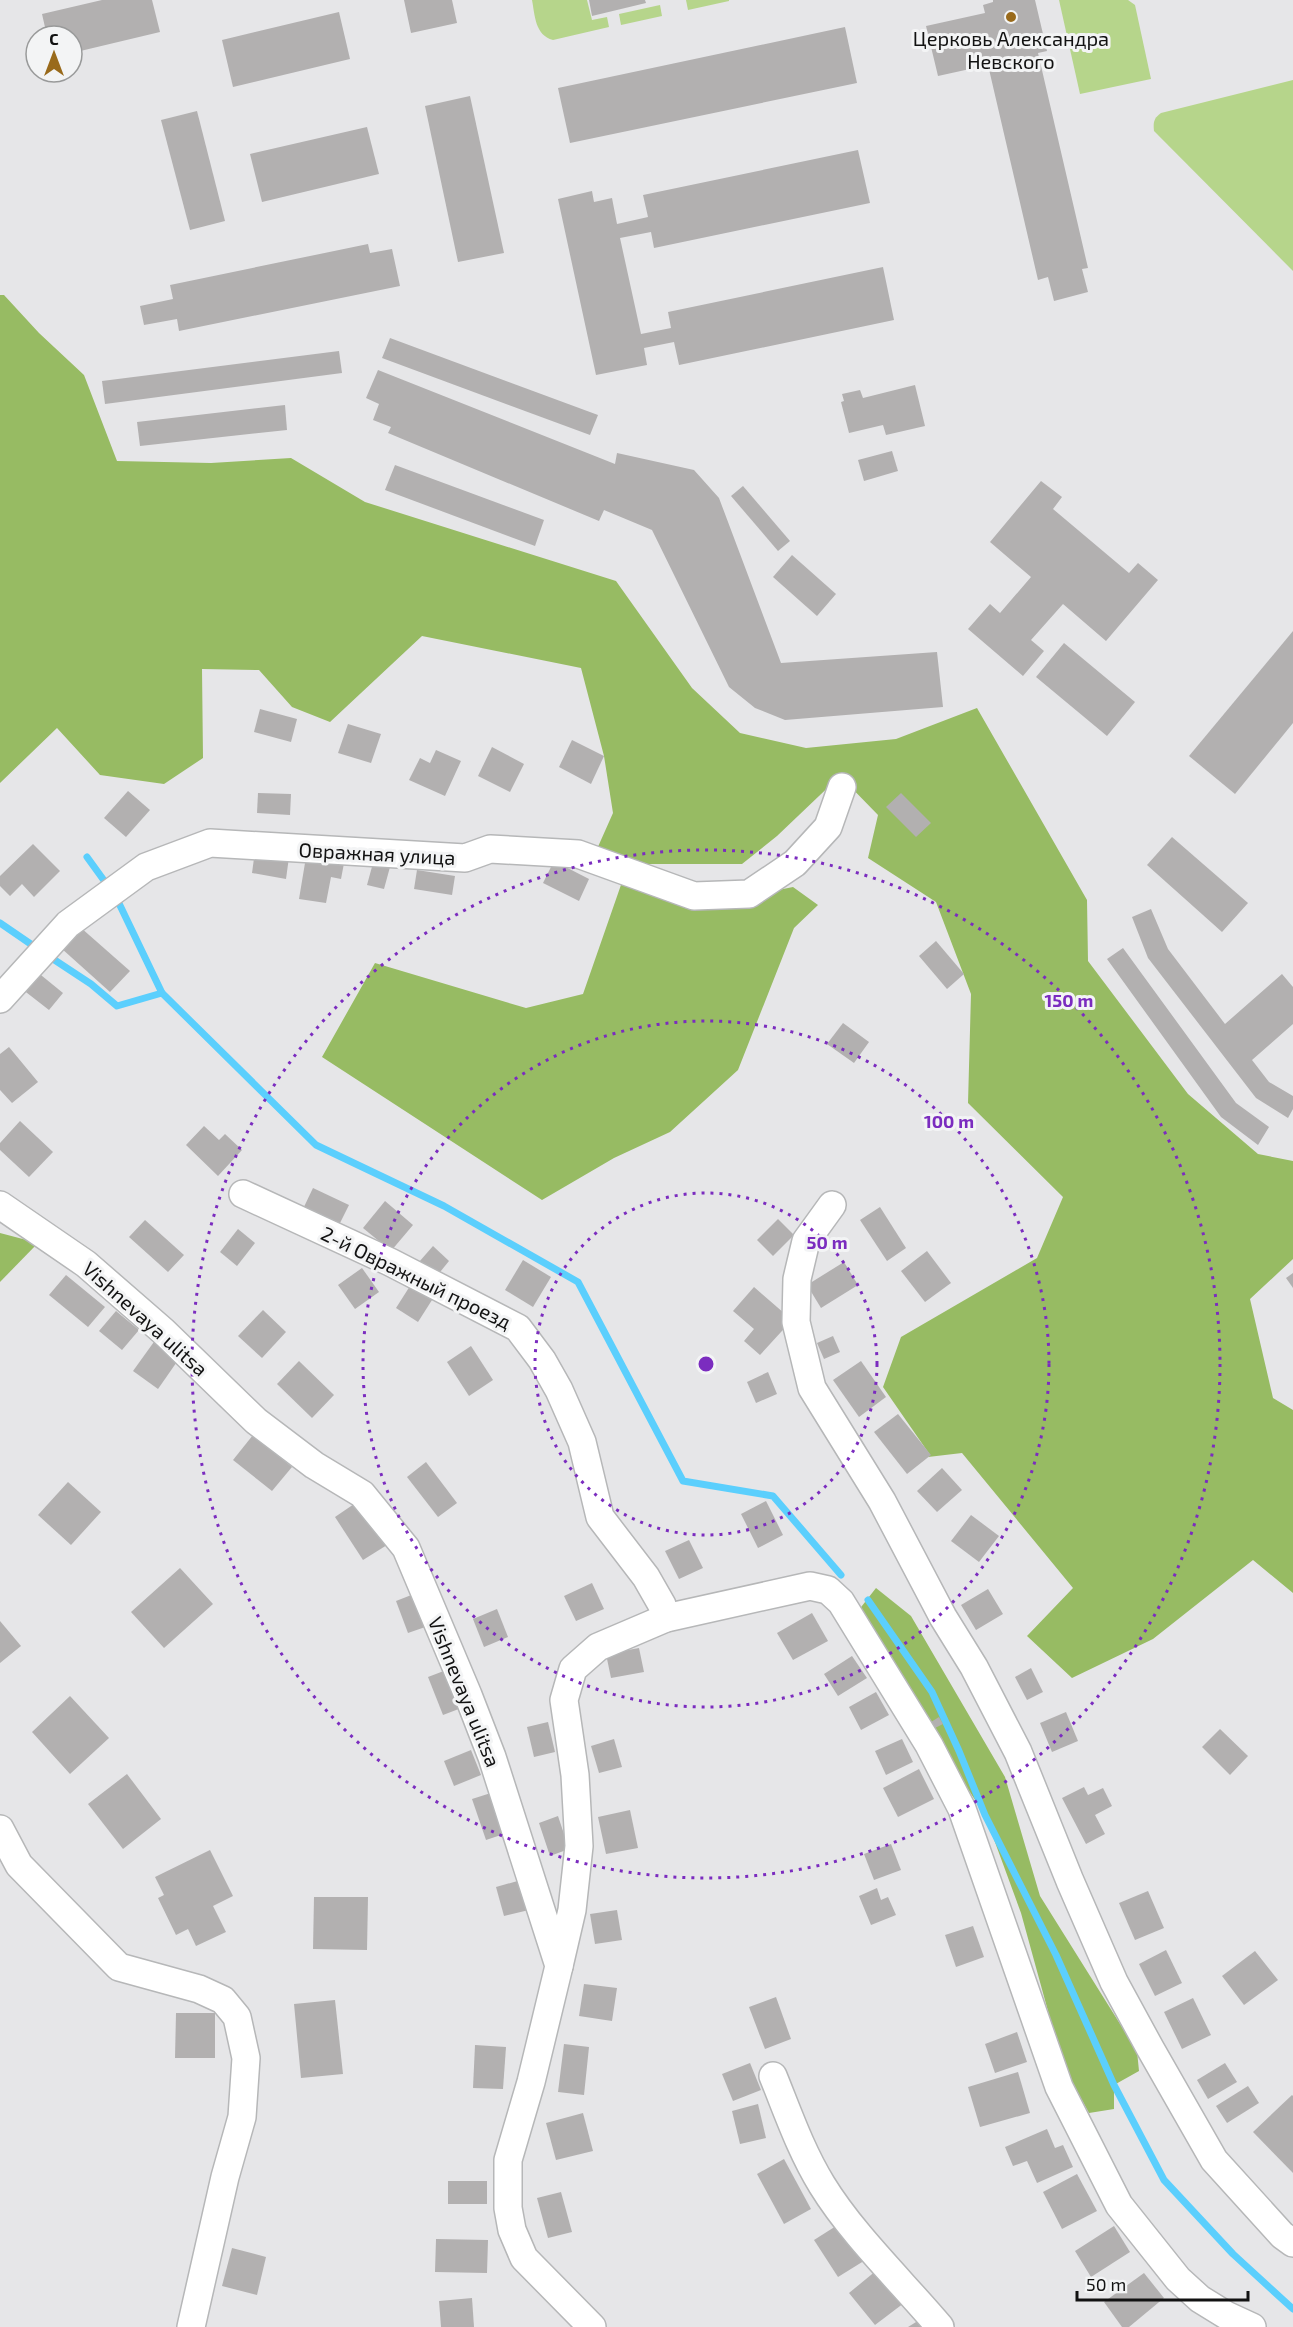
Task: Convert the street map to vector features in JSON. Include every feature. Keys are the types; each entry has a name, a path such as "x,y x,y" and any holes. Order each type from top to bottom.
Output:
{"street":[{"name":"Овражная улица","path":"0,999 68,924 146,867 210,843 465,858 490,849 578,854 694,896 749,894 795,863 828,827 842,787"},
{"name":"2-й Овражный проезд","path":"243,1194 390,1262 518,1328 542,1360 564,1400 582,1442 600,1517 646,1577 662,1605 666,1618"},
{"name":"Vishnevaya ulitsa","path":"0,1205 86,1264 163,1331 256,1421 314,1465 362,1494 406,1548 492,1757 559,1966"},
{"path":"832,1205 806,1241 797,1279 796,1322 812,1388 882,1501 1018,1752 1114,1982 1156,2058 1214,2160 1282,2235 1293,2243"},
{"path":"592,2327 524,2258 512,2230 508,2208 508,2160 531,2082 572,1910 579,1846 575,1774 564,1700 573,1669 598,1647 666,1618 810,1586 828,1590 841,1602 929,1745 962,1809 1059,2087 1119,2205 1185,2285 1209,2304 1252,2327"},
{"path":"0,1829 19,1865 119,1967 199,1989 223,2000 237,2017 246,2058 242,2117 225,2177 191,2327"},
{"path":"773,2076 804,2153 823,2187 844,2216 940,2327"}],"green space":[{"path":"532,0 587,0 592,20 607,17 609,27 553,40 547,38 539,29"},
{"path":"686,0 729,0 729,1 688,10"},
{"path":"1059,0 1128,0 1135,5 1151,79 1080,94"},
{"path":"660,5 662,16 621,25 619,14"},
{"path":"1293,80 1293,271 1154,131 1154,125 1155,119 1161,113"},
{"path":"0,295 4,295 39,333 84,375 117,461 211,463 291,458 365,502 616,581 692,688 740,733 806,748 896,739 977,708 1087,900 1088,961 1188,1094 1258,1154 1293,1161 1293,1259 1250,1299 1273,1398 1293,1410 1293,1593 1253,1560 1153,1639 1072,1678 1027,1636 1073,1588 962,1453 928,1457 930,1455 883,1387 901,1337 1037,1258 1063,1197 968,1103 971,994 936,902 868,858 878,815 840,776 777,836 742,864 639,864 597,849 613,813 604,756 581,668 422,636 330,722 292,707 259,670 202,669 203,758 164,784 100,775 57,728 0,783"},
{"path":"622,882 720,902 793,887 818,905 794,928 738,1070 670,1132 614,1158 542,1200 322,1057 375,963 526,1008 583,994"},
{"path":"0,1233 38,1243 0,1282"},
{"path":"876,1588 911,1616 1005,1777 1040,1896 1137,2051 1139,2071 1114,2085 1114,2109 1089,2113 1067,2073 1021,1913 985,1815 878,1653 858,1611"}],"building":[{"path":"102,0 152,0 160,32 84,50 84,24 44,24 42,14"},
{"path":"404,0 452,0 457,23 411,33"},
{"path":"589,0 645,0 646,3 592,16"},
{"path":"993,0 1035,0 1047,51 1038,53 1088,268 1082,269 1088,292 1054,301 1048,277 1038,280 988,65 938,76 926,26 985,13 983,5"},
{"path":"339,12 350,59 233,87 222,40"},
{"path":"845,27 857,83 570,143 558,88"},
{"path":"470,96 504,253 458,262 425,106"},
{"path":"197,111 225,221 190,230 161,120"},
{"path":"367,127 379,174 262,202 250,154"},
{"path":"858,150 870,203 654,248 651,232 620,238 641,334 671,328 668,312 883,267 894,320 679,365 674,342 644,348 647,365 596,375 558,199 592,191 594,202 612,198 617,224 648,217 643,195"},
{"path":"368,244 370,253 392,249 400,286 179,331 177,319 144,325 140,306 173,299 170,285"},
{"path":"390,338 598,415 590,435 382,358"},
{"path":"339,351 342,373 105,404 102,381"},
{"path":"378,370 615,464 617,453 694,470 719,498 781,663 937,652 943,707 785,720 755,708 729,687 652,530 604,510 599,521 388,433 391,427 373,420 379,404 366,398"},
{"path":"915,385 925,426 886,435 883,425 849,433 841,402 844,401 842,394 860,390 863,398"},
{"path":"285,405 287,430 140,446 137,422"},
{"path":"892,451 898,471 864,481 858,460"},
{"path":"395,465 544,520 535,546 385,490"},
{"path":"1041,481 1062,497 1053,509 1129,573 1138,563 1158,580 1106,641 1063,604 1031,640 1044,651 1023,676 968,629 990,604 1000,613 1031,577 990,542"},
{"path":"743,486 790,541 778,551 731,496"},
{"path":"792,555 836,594 817,616 773,577"},
{"path":"1293,631 1293,723 1235,794 1189,756"},
{"path":"1064,643 1135,702 1107,736 1036,677"},
{"path":"260,709 297,719 291,742 254,732"},
{"path":"348,724 381,734 371,763 338,753"},
{"path":"572,740 604,756 591,784 559,767"},
{"path":"492,747 524,764 510,792 478,776"},
{"path":"436,750 461,761 445,796 409,780 420,758 430,763"},
{"path":"128,791 150,810 126,837 104,818"},
{"path":"258,793 291,794 290,815 257,813"},
{"path":"901,793 931,823 916,837 886,807"},
{"path":"1172,837 1248,903 1222,932 1147,865"},
{"path":"33,844 60,871 34,897 22,884 10,896 0,886 0,876"},
{"path":"255,851 289,857 286,879 252,873"},
{"path":"307,851 345,858 341,879 331,877 326,903 299,899"},
{"path":"554,861 589,879 579,901 543,883"},
{"path":"373,863 390,867 384,889 367,885"},
{"path":"417,870 455,876 452,895 414,889"},
{"path":"1151,909 1168,949 1225,1024 1282,974 1293,987 1293,1024 1252,1060 1269,1082 1293,1096 1293,1109 1288,1118 1256,1098 1148,958 1132,917"},
{"path":"80,927 130,971 110,992 61,948"},
{"path":"936,941 964,974 947,989 919,956"},
{"path":"1123,948 1236,1103 1269,1127 1258,1145 1221,1117 1107,959"},
{"path":"36,971 63,993 49,1010 22,989"},
{"path":"843,1023 869,1042 854,1063 827,1044"},
{"path":"9,1047 38,1082 12,1103 0,1090 0,1054"},
{"path":"20,1121 53,1152 29,1177 0,1150 0,1143"},
{"path":"204,1126 219,1140 225,1134 242,1150 218,1176 186,1145"},
{"path":"313,1188 349,1205 338,1227 302,1211"},
{"path":"385,1201 413,1225 391,1251 363,1228"},
{"path":"880,1207 906,1248 887,1261 860,1220"},
{"path":"778,1219 794,1235 773,1256 757,1240"},
{"path":"145,1220 184,1255 168,1272 129,1237"},
{"path":"238,1229 255,1243 237,1266 220,1252"},
{"path":"433,1246 449,1261 436,1277 419,1262"},
{"path":"927,1251 951,1283 925,1302 901,1271"},
{"path":"523,1260 551,1277 533,1307 505,1290"},
{"path":"844,1262 858,1285 821,1308 807,1285"},
{"path":"362,1268 379,1292 355,1309 338,1285"},
{"path":"1293,1273 1293,1288 1286,1278"},
{"path":"66,1275 105,1307 88,1327 49,1295"},
{"path":"410,1286 432,1300 418,1322 396,1308"},
{"path":"754,1287 792,1320 760,1355 744,1341 754,1329 733,1311"},
{"path":"263,1310 286,1332 262,1358 238,1336"},
{"path":"116,1311 139,1330 122,1350 99,1331"},
{"path":"833,1336 840,1352 824,1359 817,1343"},
{"path":"156,1339 181,1356 158,1389 133,1371"},
{"path":"471,1346 493,1380 469,1396 447,1362"},
{"path":"299,1361 334,1395 312,1418 277,1384"},
{"path":"861,1361 886,1397 859,1417 833,1380"},
{"path":"768,1372 777,1394 756,1403 747,1382"},
{"path":"898,1414 931,1455 907,1474 874,1432"},
{"path":"253,1435 292,1467 272,1491 233,1460"},
{"path":"426,1462 457,1503 438,1517 407,1477"},
{"path":"942,1468 962,1490 937,1512 917,1491"},
{"path":"68,1482 101,1512 71,1545 38,1515"},
{"path":"766,1501 783,1535 758,1548 741,1514"},
{"path":"357,1502 387,1545 363,1560 335,1517"},
{"path":"971,1515 999,1536 979,1562 951,1541"},
{"path":"689,1540 703,1568 679,1579 665,1551"},
{"path":"180,1568 213,1604 164,1648 131,1612"},
{"path":"592,1583 604,1609 576,1621 564,1596"},
{"path":"988,1589 1003,1614 976,1630 961,1605"},
{"path":"419,1592 431,1625 408,1633 396,1601"},
{"path":"497,1609 508,1637 484,1647 473,1619"},
{"path":"812,1613 828,1641 793,1660 777,1633"},
{"path":"0,1621 21,1646 0,1663"},
{"path":"639,1648 644,1672 611,1678 606,1654"},
{"path":"852,1656 867,1678 838,1696 824,1674"},
{"path":"1031,1668 1043,1692 1027,1700 1015,1677"},
{"path":"449,1669 464,1707 443,1715 428,1677"},
{"path":"876,1692 889,1715 861,1730 849,1707"},
{"path":"70,1696 109,1738 70,1774 32,1732"},
{"path":"1066,1712 1078,1741 1052,1752 1040,1723"},
{"path":"939,1717 943,1724 935,1728 931,1722"},
{"path":"548,1722 555,1752 534,1757 527,1727"},
{"path":"1220,1729 1248,1756 1230,1775 1202,1747"},
{"path":"614,1739 622,1767 599,1773 591,1746"},
{"path":"902,1739 913,1762 886,1775 875,1751"},
{"path":"471,1750 481,1775 454,1786 444,1761"},
{"path":"919,1769 934,1799 898,1817 883,1788"},
{"path":"127,1774 161,1819 123,1849 88,1804"},
{"path":"1084,1787 1088,1795 1103,1788 1112,1806 1095,1815 1105,1834 1086,1844 1062,1798"},
{"path":"494,1792 507,1833 486,1840 472,1799"},
{"path":"630,1810 638,1848 606,1854 598,1817"},
{"path":"558,1816 569,1849 550,1856 539,1823"},
{"path":"891,1844 901,1870 874,1880 864,1854"},
{"path":"210,1850 233,1896 213,1906 226,1932 196,1946 188,1929 176,1935 158,1898 164,1895 155,1877"},
{"path":"521,1880 529,1910 504,1916 496,1887"},
{"path":"877,1888 881,1900 888,1897 896,1915 871,1925 859,1896"},
{"path":"1148,1891 1164,1928 1135,1940 1119,1903"},
{"path":"314,1897 368,1897 367,1950 313,1949"},
{"path":"617,1910 622,1940 595,1944 590,1914"},
{"path":"973,1926 984,1957 956,1967 945,1935"},
{"path":"1166,1950 1182,1983 1155,1996 1139,1964"},
{"path":"1255,1951 1278,1980 1244,2005 1222,1976"},
{"path":"584,1984 617,1988 612,2021 579,2016"},
{"path":"776,1997 791,2039 765,2049 749,2007"},
{"path":"1193,1998 1211,2035 1182,2049 1164,2012"},
{"path":"335,2000 343,2074 301,2078 294,2004"},
{"path":"176,2013 215,2013 215,2058 175,2058"},
{"path":"1017,2032 1027,2062 995,2073 985,2044"},
{"path":"564,2044 589,2047 584,2095 558,2092"},
{"path":"475,2045 506,2047 503,2089 473,2088"},
{"path":"750,2063 761,2090 733,2101 722,2074"},
{"path":"1225,2063 1237,2082 1208,2099 1197,2080"},
{"path":"1018,2072 1030,2113 980,2127 968,2087"},
{"path":"1248,2086 1259,2103 1227,2123 1216,2106"},
{"path":"1293,2096 1293,2173 1253,2132"},
{"path":"758,2104 766,2138 740,2144 732,2111"},
{"path":"583,2113 593,2151 556,2160 546,2123"},
{"path":"1047,2129 1055,2148 1063,2145 1073,2167 1037,2183 1027,2161 1013,2166 1005,2147"},
{"path":"784,2159 811,2209 784,2224 757,2174"},
{"path":"1077,2174 1097,2211 1062,2229 1043,2192"},
{"path":"448,2181 487,2181 487,2204 448,2204"},
{"path":"561,2192 572,2232 548,2238 537,2198"},
{"path":"844,2221 867,2259 838,2277 814,2240"},
{"path":"1114,2226 1130,2252 1091,2277 1075,2251"},
{"path":"436,2239 488,2240 487,2273 435,2272"},
{"path":"232,2248 266,2257 257,2295 222,2286"},
{"path":"877,2270 904,2303 875,2325 849,2293"},
{"path":"1144,2273 1164,2298 1129,2327 1122,2327 1104,2302"},
{"path":"472,2298 474,2327 441,2327 439,2301"},
{"path":"921,2319 926,2327 908,2327"}],"waterway":[{"path":"87,857 108,886"},
{"path":"115,895 162,993"},
{"path":"0,923 38,949"},
{"path":"47,955 91,984 117,1006 162,993 316,1145 444,1206 578,1282 683,1481 773,1496 841,1575"},
{"path":"868,1600 932,1692 985,1815 1056,1955 1114,2085 1164,2180 1233,2254 1293,2309"}],"place":[{"name":"Церковь Александра Невского","path":"1011,17"}]}
